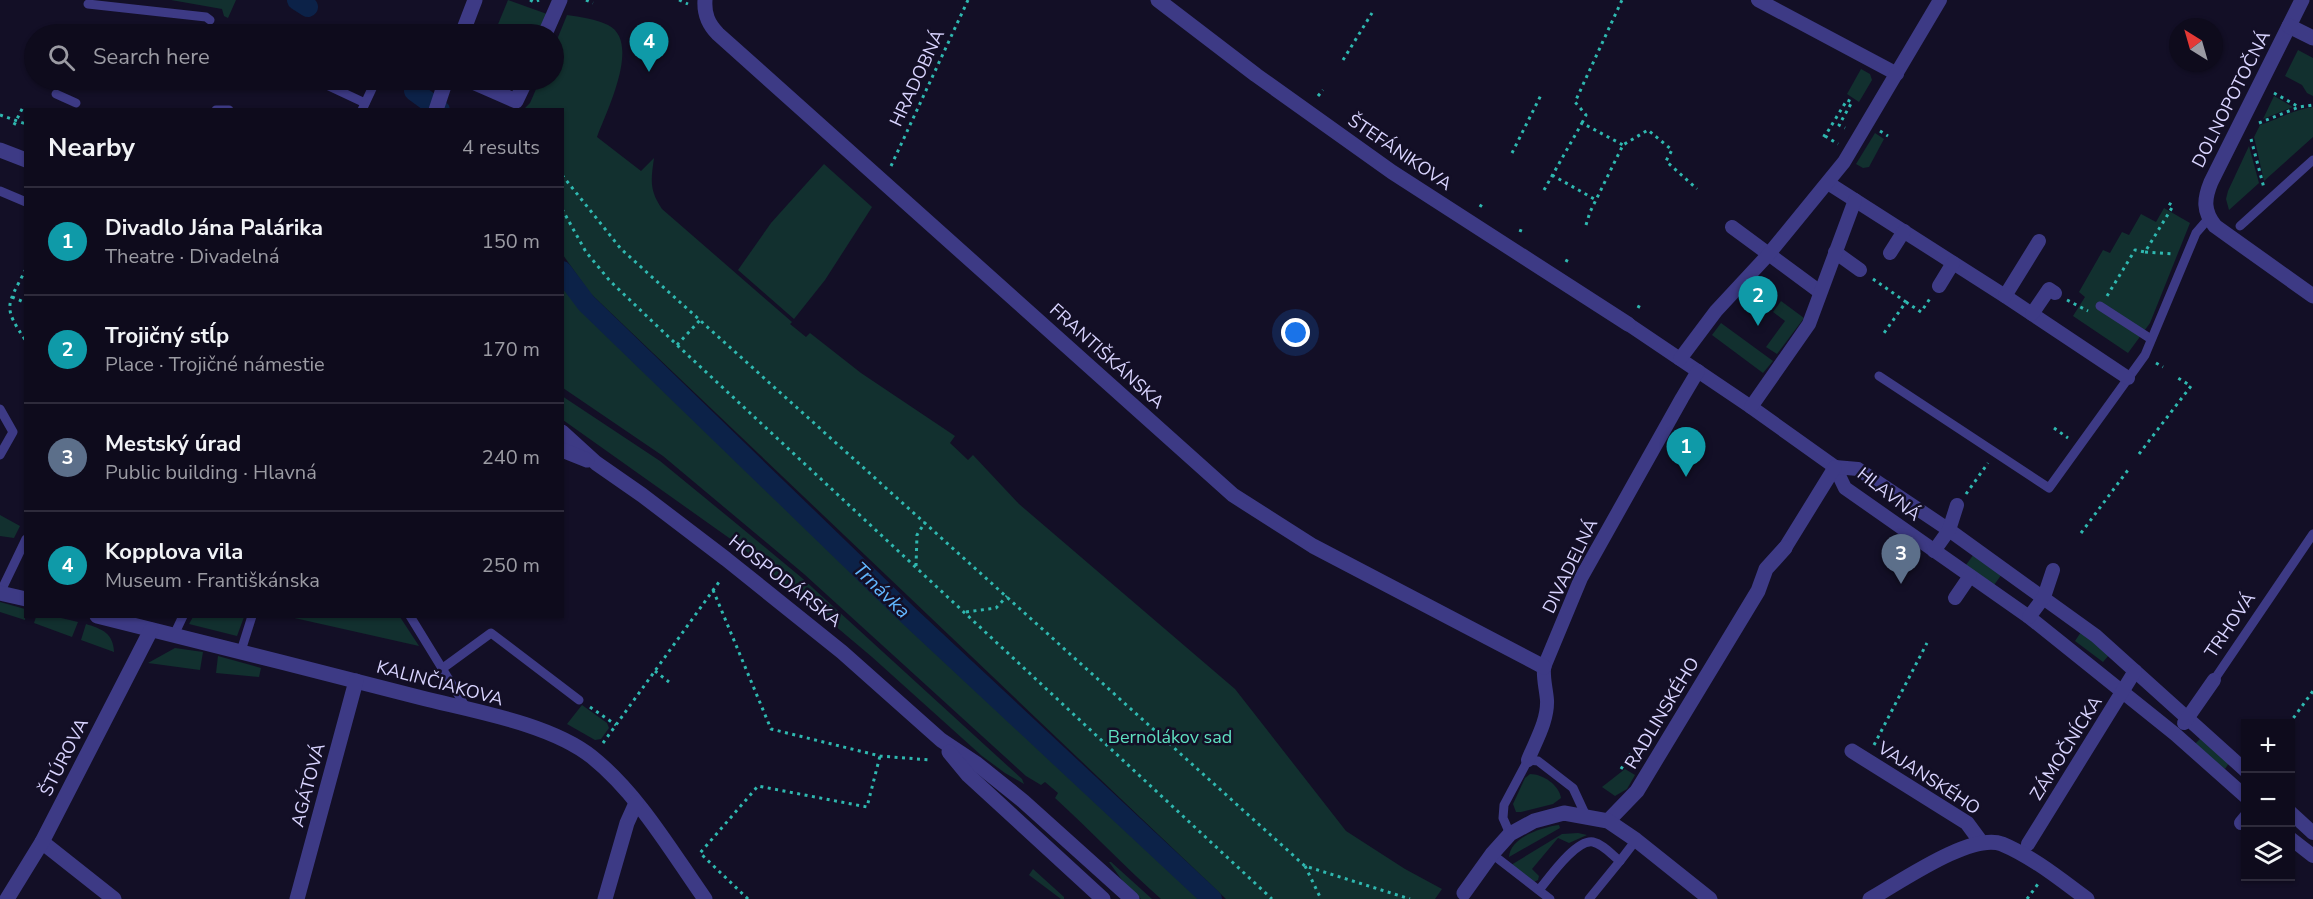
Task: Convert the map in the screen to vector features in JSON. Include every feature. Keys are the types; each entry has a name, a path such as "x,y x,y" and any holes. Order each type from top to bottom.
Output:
{"street":[{"path":"466,24 475,0"},
{"path":"549,24 560,0"},
{"name":"ŠTEFÁNIKOVA","path":"1158,0 1256,75 1392,172 1628,324"},
{"path":"1758,0 1897,74"},
{"path":"1680,359 1716,311 1768,255 1844,162 1940,0"},
{"name":"DOLNOPOTOČNÁ","path":"2209,218 2205,207 2205,195 2302,0"},
{"name":"FRANTIŠKÁNSKA","path":"698,3 705,9 708,22 718,34 1233,495 1313,546 1544,667"},
{"path":"2289,26 2313,38"},
{"path":"437,108 443,90"},
{"path":"491,90 516,101 521,90"},
{"path":"0,150 24,159"},
{"path":"1828,183 2128,378"},
{"path":"1751,406 1809,324 1855,200"},
{"path":"2209,218 2215,226 2313,296"},
{"path":"1732,227 1820,292"},
{"path":"1890,253 1906,233"},
{"path":"2005,296 2039,241"},
{"path":"1835,252 1860,270"},
{"path":"1936,290 1953,263"},
{"path":"2032,314 2049,290 2055,293"},
{"path":"1628,324 1751,406 1835,467"},
{"name":"DIVADELNÁ","path":"1528,760 1541,729 1547,702 1543,680 1544,667 1581,578 1698,371"},
{"name":"HOSPODÁRSKA","path":"564,434 596,463 642,495 842,652 941,741 977,764 1023,801 1132,899"},
{"name":"HOSPODÁRSKA","path":"564,451 596,463"},
{"name":"HLAVNÁ","path":"1835,467 1858,469 2044,597 2096,636 2241,766"},
{"name":"HLAVNÁ","path":"1835,467 1845,488 2029,617 2241,787"},
{"name":"RADLINSKÉHO","path":"1608,821 1637,791 1758,591 1766,569 1785,548 1835,467"},
{"path":"1934,551 1949,530 1958,505"},
{"path":"2029,617 2044,597 2053,570"},
{"path":"1955,598 1970,576"},
{"path":"0,593 24,599"},
{"name":"KALINČIAKOVA","path":"105,618 467,710 539,730 568,742 591,757 636,803 705,899"},
{"name":"ŠTÚROVA","path":"7,899 42,842 151,630"},
{"name":"ZÁMOČNÍCKA","path":"2028,844 2135,671"},
{"name":"TRHOVÁ","path":"2175,734 2214,680"},
{"name":"AGÁTOVÁ","path":"297,899 357,681"},
{"name":"HOSPODÁRSKA","path":"941,741 968,776 1100,898"},
{"name":"VAJANSKÉHO","path":"1852,751 1967,823 1981,842"},
{"path":"606,899 627,822 636,803"},
{"path":"1462,896 1509,834 1534,820 1564,813 1608,821 1636,840 1710,899"},
{"path":"2295,817 2313,833"},
{"path":"42,842 114,899"},
{"name":"VAJANSKÉHO","path":"1870,899 1959,849 1981,842 2001,844 2047,871 2087,899"},
{"path":"2295,842 2313,856"}],"lane":[{"path":"88,4 206,17 210,20"},
{"path":"334,90 364,106 371,90"},
{"path":"56,94 76,103"},
{"path":"2240,226 2313,160"},
{"path":"0,191 24,201"},
{"path":"1879,376 2049,488 2145,355 2196,233 2209,218"},
{"path":"2100,306 2151,339"},
{"path":"0,409 12,432 0,454"},
{"name":"TRHOVÁ","path":"2214,680 2313,534"},
{"path":"0,593 23,542"},
{"path":"174,635 182,618"},
{"path":"241,651 251,618"},
{"path":"411,618 467,710"},
{"path":"443,668 491,633 579,700"},
{"path":"1509,834 1503,819 1504,805 1528,760 1538,761 1573,788 1586,816"},
{"path":"1589,899 1636,840"},
{"path":"1539,890 1574,848 1583,843 1592,842 1600,845 1620,861"},
{"path":"1492,854 1550,899"}],"path":[{"path":"530,0 534,2 539,0"},
{"path":"586,0 593,3"},
{"path":"679,0 698,3"},
{"name":"HRADOBNÁ","path":"890,167 968,0"},
{"path":"1544,190 1586,115 1575,102 1622,0"},
{"path":"1343,60 1372,14"},
{"path":"1318,96 1323,90"},
{"path":"2272,92 2299,106"},
{"path":"1512,153 1541,95"},
{"path":"1838,144 1824,136 1847,100 1852,102 1839,125 1846,129"},
{"path":"15,123 24,105"},
{"path":"2257,124 2299,106 2313,105"},
{"path":"0,115 15,123 24,124"},
{"path":"1582,123 1623,145"},
{"path":"1586,225 1623,145 1648,130 1672,150 1666,161 1696,189"},
{"path":"2250,137 2267,201"},
{"path":"1552,175 1596,200"},
{"path":"564,178 621,249 1305,866 1321,899"},
{"path":"1480,207 1483,202"},
{"path":"2145,252 2173,206 2167,202"},
{"path":"564,213 586,252 610,280 677,345 1272,899"},
{"path":"1520,232 1522,227"},
{"path":"2055,293 2094,315 2135,250 2179,254"},
{"path":"1566,262 1569,256"},
{"path":"24,273 12,297 10,317 24,339"},
{"path":"1873,279 1921,312 1936,290"},
{"path":"12,297 24,302"},
{"path":"1638,308 1641,302"},
{"path":"1884,333 1906,302"},
{"path":"677,345 700,321"},
{"path":"2139,454 2191,387 2178,378"},
{"path":"2054,428 2064,435"},
{"path":"1958,505 1990,460"},
{"path":"2081,532 2128,470"},
{"path":"916,567 917,535 925,522"},
{"path":"601,746 719,582"},
{"path":"713,590 771,729 880,756 930,760"},
{"path":"966,612 996,608 1006,596"},
{"path":"1866,760 1927,643"},
{"path":"655,671 669,682"},
{"path":"2292,719 2313,691"},
{"path":"579,700 616,725"},
{"path":"1621,769 1631,753 1634,754"},
{"path":"748,899 700,852 758,786 867,807 880,756"},
{"path":"1305,866 1410,899"},
{"path":"2027,899 2041,880"}],"green space":[{"path":"171,0 236,0 228,18 224,16 222,9"},
{"path":"508,0 547,14 542,24 498,24"},
{"name":"Bernolákov sad","path":"567,15 588,18 608,25 618,34 622,46 619,78 597,137 641,171 654,158 652,185 662,209 792,322 790,324 806,337 810,333 861,373 955,436 950,443 968,460 973,455 1019,504 1235,689 1346,831 1405,869 1442,889 1435,899 1226,899 590,293 564,256 564,108 525,108 536,90 564,90 563,24"},
{"path":"2298,50 2313,58 2313,96 2307,93 2302,85 2285,76"},
{"path":"1861,69 1870,74 1872,80 1859,102 1847,94"},
{"path":"2274,96 2293,107 2263,119"},
{"path":"2313,107 2313,137 2264,181 2254,137 2260,125"},
{"path":"1875,133 1884,139 1869,167 1863,168 1856,164"},
{"path":"2249,146 2259,183 2229,210 2226,199 2228,191"},
{"path":"824,164 872,207 825,280 794,319 738,270 771,223"},
{"path":"2164,208 2190,223 2150,323 2128,353 2073,316 2085,297 2079,292 2103,250 2110,253 2122,232 2129,235 2141,214 2156,222"},
{"path":"564,290 626,355 1199,899 1161,899 1055,798 1058,793 1045,782 1041,785 1026,776 804,574 663,456 564,389"},
{"path":"1781,301 1804,318 1777,354 1766,347 1785,321 1773,312"},
{"path":"1721,323 1773,361 1763,373 1712,335"},
{"path":"564,397 660,461 802,578 1022,779 1024,784 982,756 872,657 739,545 564,421"},
{"path":"0,515 20,526 14,538 0,536"},
{"path":"1974,554 2002,574 1994,585 1966,565"},
{"path":"0,602 24,609 25,620 0,612"},
{"path":"36,618 61,618 78,622 72,637 34,623"},
{"path":"192,618 244,618 237,636 189,624"},
{"path":"294,618 401,618 419,646"},
{"path":"86,624 109,636 114,652 81,640"},
{"path":"2081,632 2109,655 2103,662 2075,641"},
{"path":"175,648 203,652 200,670 148,663"},
{"path":"218,656 261,668 259,677 216,673"},
{"path":"582,705 607,723 609,728 601,739 595,740 567,724"},
{"path":"2201,738 2229,763 2225,769 2194,745"},
{"path":"1625,769 1635,775 1627,789 1615,796 1602,787"},
{"path":"1530,774 1550,781 1560,793 1561,798 1553,804 1516,812 1513,804 1525,778"},
{"path":"1559,825 1560,828 1509,857 1515,844 1528,834"},
{"path":"1562,834 1587,835 1569,843 1558,838 1532,869 1539,876 1534,882 1511,865"},
{"path":"1109,862 1152,899 1141,899 1127,887"},
{"path":"1033,869 1064,897 1064,899 1029,875"}],"waterway":[{"name":"Trnávka","path":"297,0 308,7"},
{"name":"Trnávka","path":"414,91 437,108"},
{"name":"Trnávka","path":"564,274 586,303 909,616 1212,899"}],"place":[{"name":"Kopplova vila","path":"649,72"},
{"name":"Trojičný stĺp","path":"1758,326"},
{"name":"Divadlo Jána Palárika","path":"1686,477"},
{"name":"Mestský úrad","path":"1901,584"}]}
